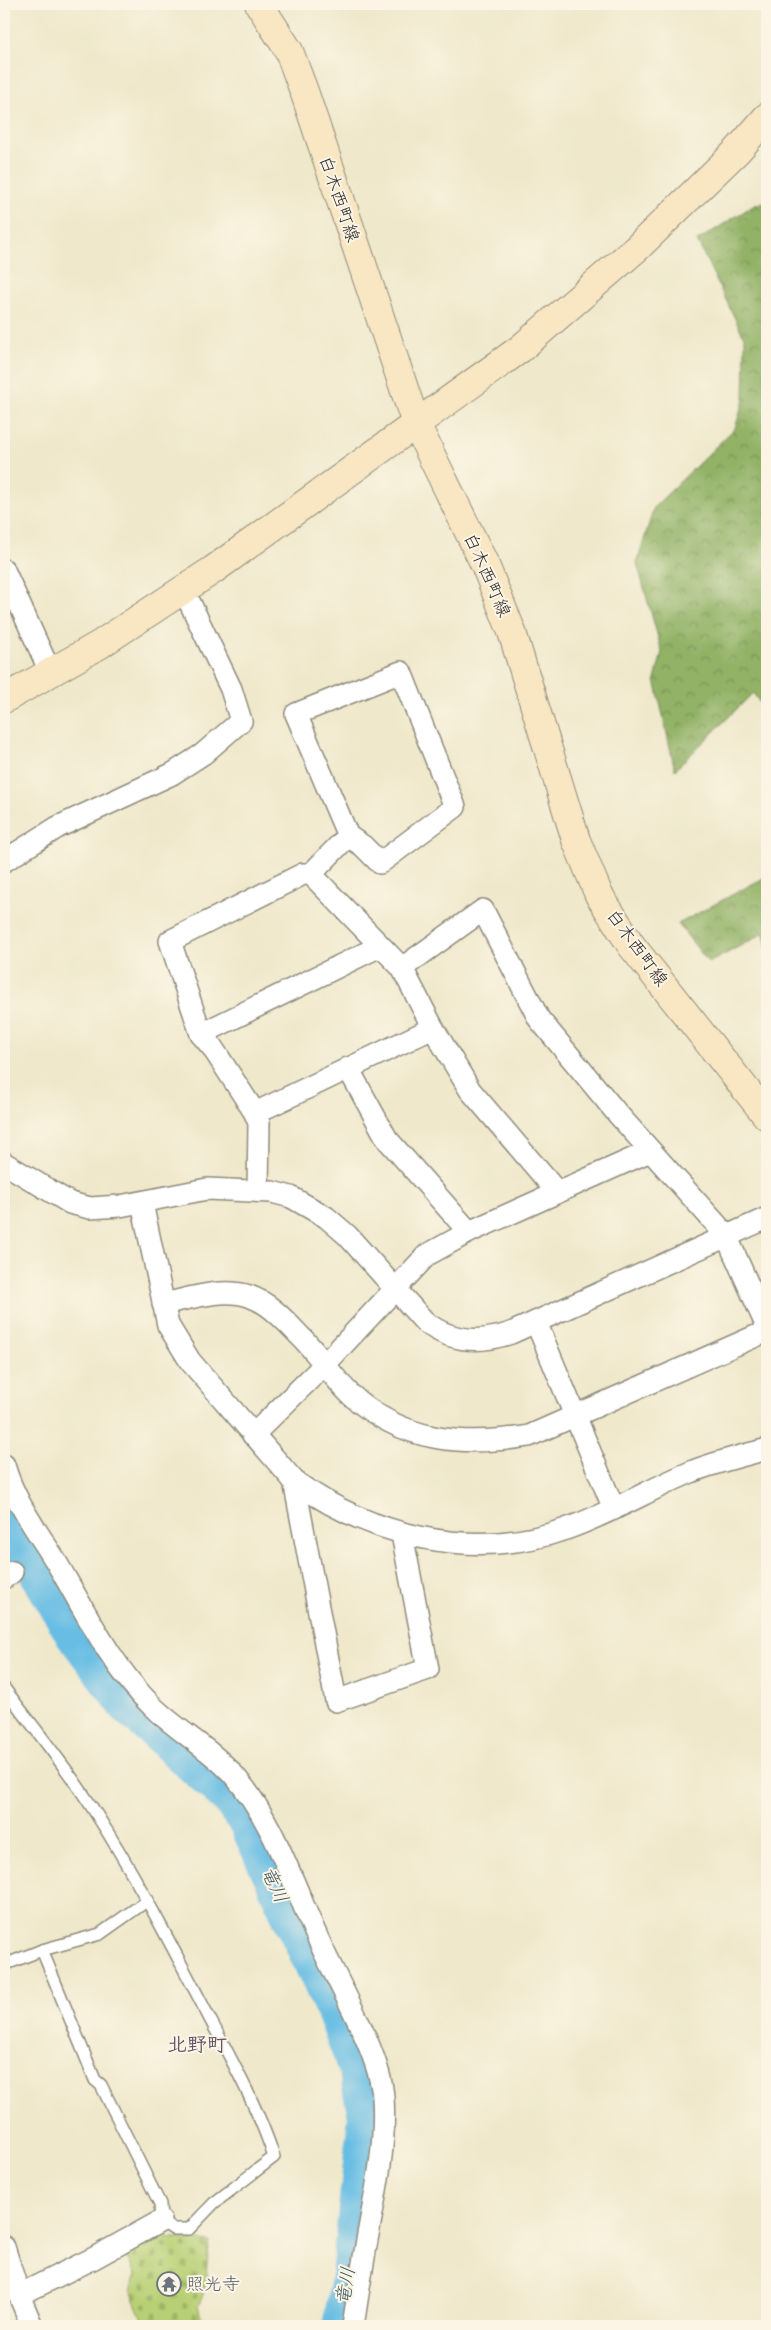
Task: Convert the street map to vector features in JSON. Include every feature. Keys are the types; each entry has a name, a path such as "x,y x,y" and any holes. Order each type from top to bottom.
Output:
{"main road":[{"name":"白木西町線","path":"259,4 289,52 305,94 416,424 484,565 512,632 576,840 599,895 632,945 767,1116"},
{"path":"4,699 51,674 213,570 520,349 637,248 737,151 767,117"}],"street":[{"path":"4,570 51,674"},
{"path":"4,861 58,827 178,771 202,754 241,721 231,689 190,603"},
{"path":"401,672 455,807 380,863 363,846 348,836 296,714 401,672"},
{"path":"258,1191 259,1123 255,1113 201,1034 170,941 303,874 310,874 348,836"},
{"path":"310,874 402,968 433,1028 470,1090 557,1192"},
{"path":"402,968 484,910 539,1019 570,1059 726,1236 767,1328"},
{"path":"201,1034 380,946"},
{"path":"255,1113 433,1028"},
{"path":"348,1068 387,1139 469,1232"},
{"path":"253,1435 325,1364 334,1352 395,1290 426,1254 469,1232 650,1151"},
{"path":"4,1163 70,1203 90,1208 142,1203 207,1190 272,1192 291,1197 326,1217 347,1235 395,1290 437,1332 451,1337 488,1340 536,1322 767,1218"},
{"path":"142,1203 168,1325 190,1361 294,1480 314,1495 337,1508 402,1534 463,1544 513,1542 563,1530 614,1510 692,1472 767,1449"},
{"path":"162,1304 212,1294 234,1293 247,1295 275,1310 351,1394 369,1409 402,1428 422,1436 460,1442 500,1441 529,1436 767,1331"},
{"path":"536,1322 614,1510"},
{"path":"4,1465 17,1501 113,1656 136,1689 154,1708 220,1761 233,1774 272,1832 319,1942 370,2049 379,2073 383,2095 382,2149 353,2326"},
{"path":"294,1480 336,1701 428,1669 402,1534"},
{"path":"19,2295 94,2258 161,2221"},
{"path":"4,2246 19,2295 32,2326"}],"lane":[{"path":"4,1688 94,1810 148,1900 263,2123 274,2157 214,2203 188,2229 173,2229 161,2221 160,2204 101,2085 95,2080 42,1950"},
{"path":"4,1965 42,1950 100,1934 148,1900"}],"green space":[{"path":"767,201 767,713 753,693 675,770 655,680 662,652 637,563 654,507 735,428 744,400 745,339 697,241 754,205"},
{"path":"767,876 767,949 764,933 709,963 678,924"},
{"name":"照光寺","path":"162,2233 165,2237 210,2242 204,2291 198,2306 203,2326 145,2326 131,2293 135,2275 125,2252 145,2237"}],"waterway":[{"name":"竜川","path":"4,1518 71,1633 127,1708 227,1798 246,1824 337,2021 356,2072 365,2116 347,2285 339,2326"}],"place":[{"name":"照光寺","path":"169,2284"}],"district":[{"name":"北野町","path":"197,2045"}]}
